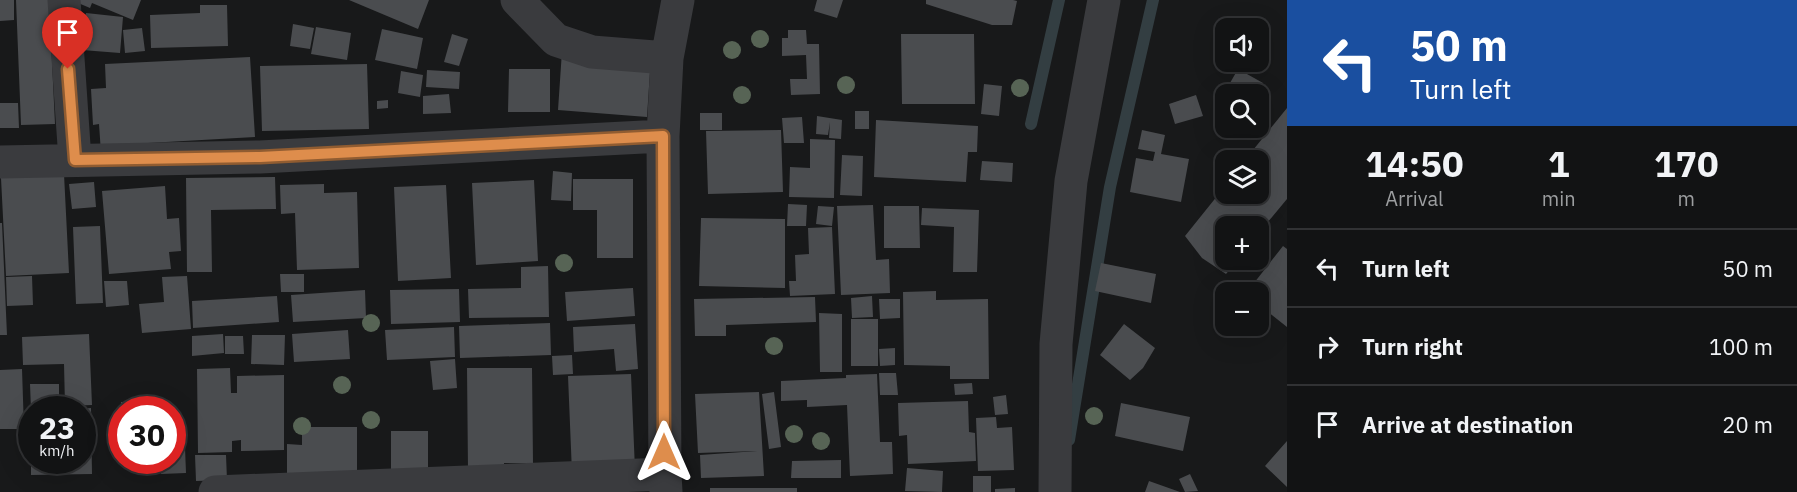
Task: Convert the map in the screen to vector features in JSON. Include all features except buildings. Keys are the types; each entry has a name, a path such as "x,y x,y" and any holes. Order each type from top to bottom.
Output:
{"street":[{"path":"64,0 75,160"},
{"path":"517,0 556,40 592,52 667,58"},
{"path":"215,492 665,483 663,136 667,58 678,0"},
{"path":"1055,492 1056,344 1071,181 1104,0"},
{"path":"0,162 260,157 663,136"}],"waterway":[{"path":"1031,124 1059,0"},
{"path":"1069,440 1110,187 1153,0"}],"route":[{"path":"68,69 75,160 260,157 663,136 664,452"}]}
